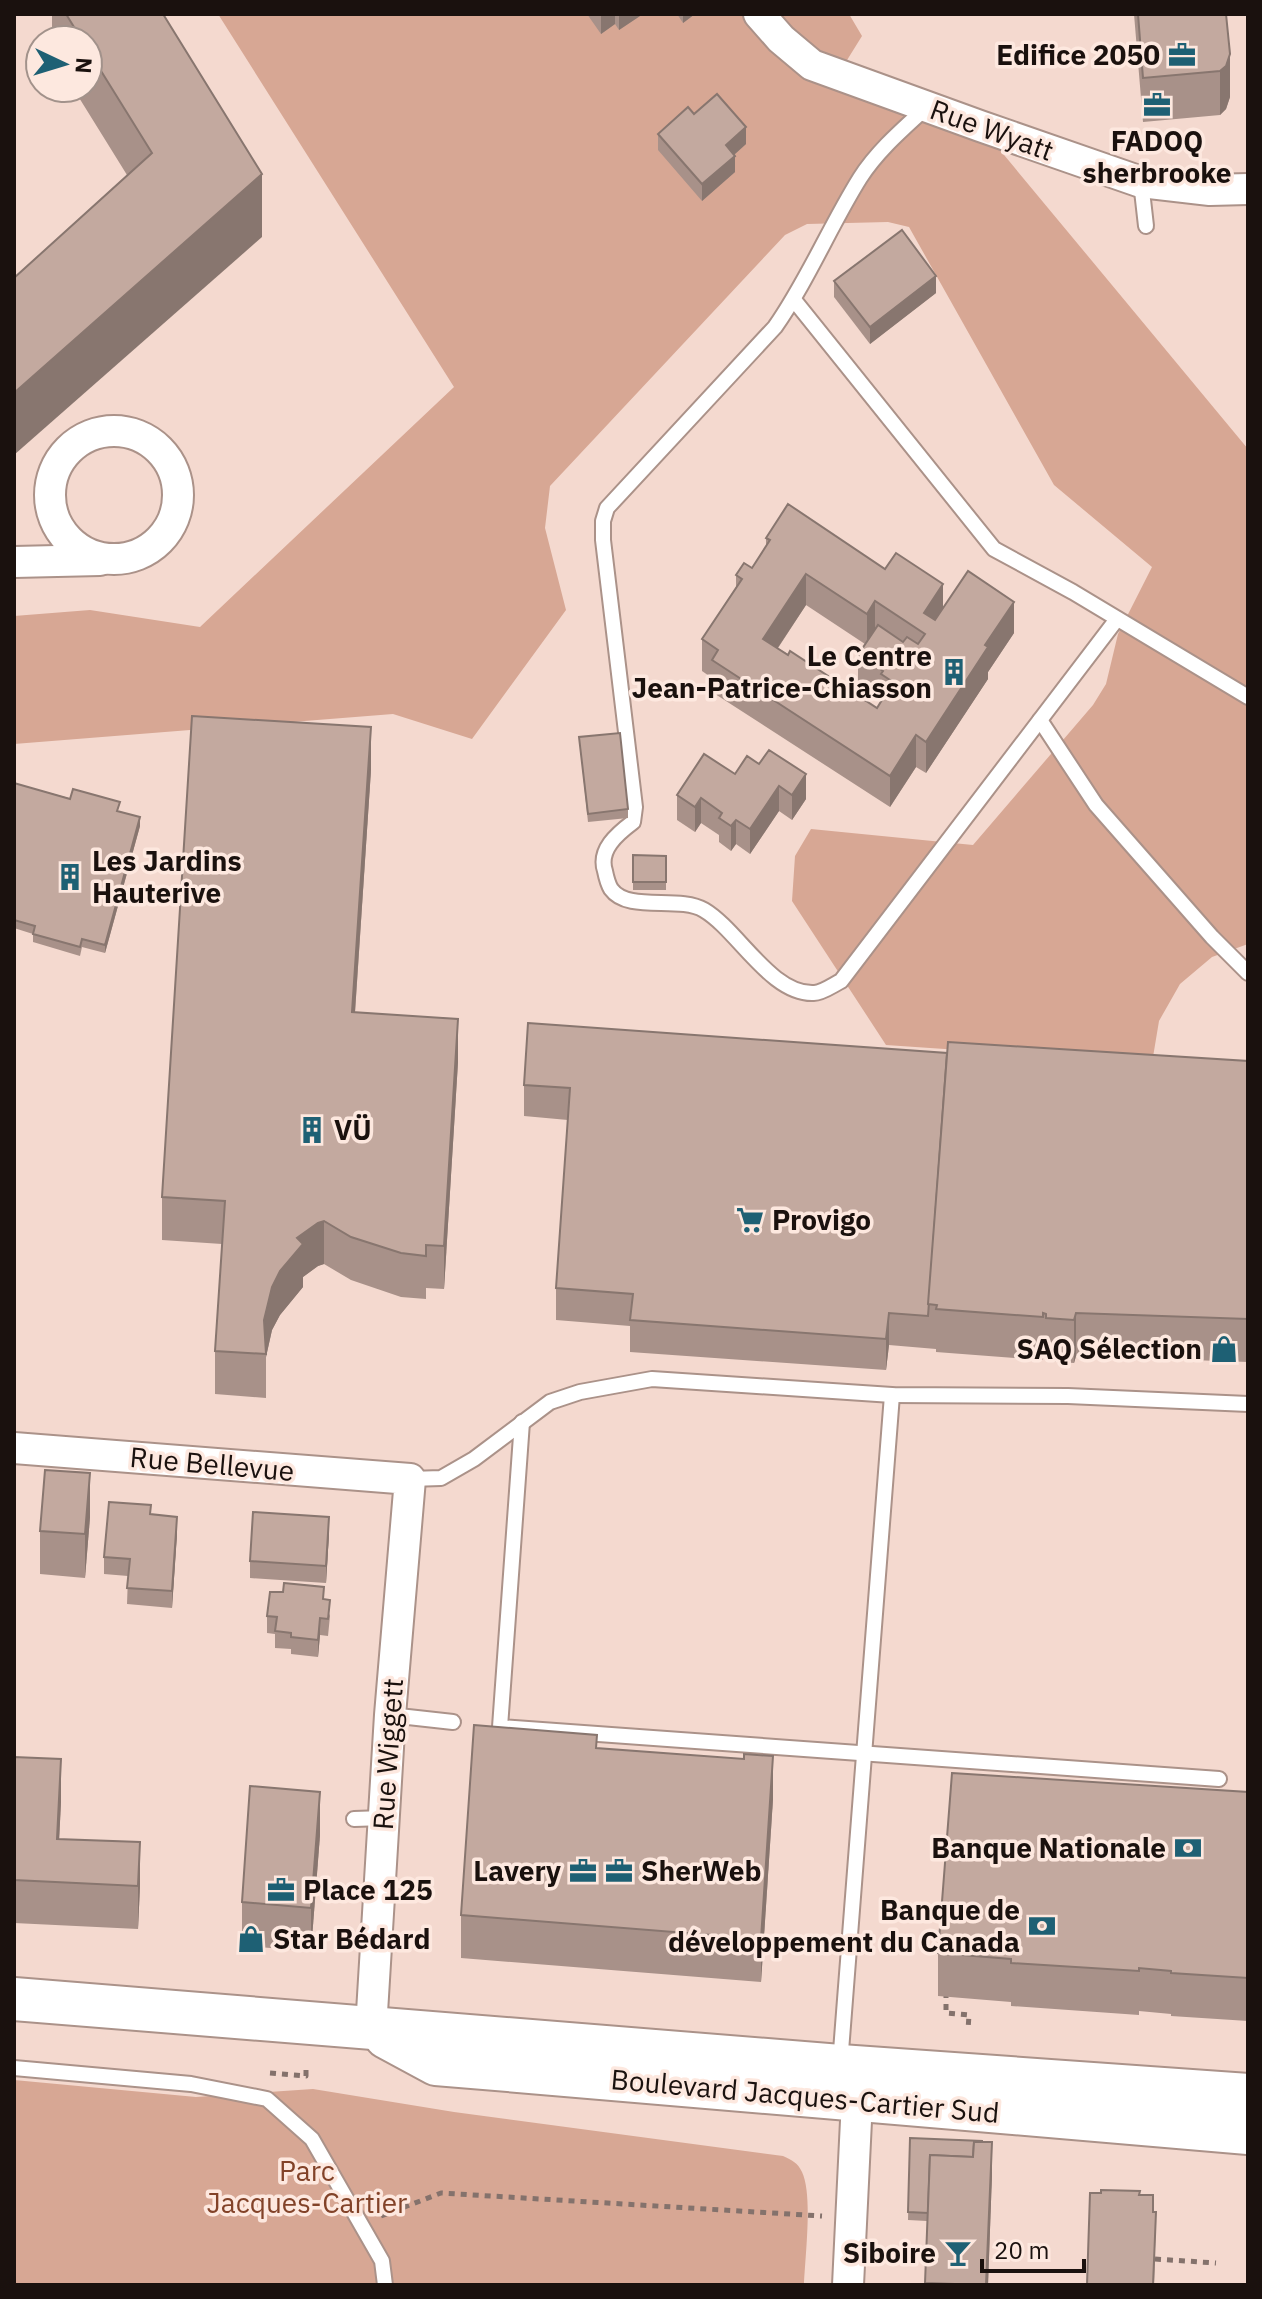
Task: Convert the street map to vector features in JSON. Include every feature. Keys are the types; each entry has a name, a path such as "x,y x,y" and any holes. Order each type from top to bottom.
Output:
{"main road":[{"name":"Boulevard Jacques-Cartier Sud","path":"14,1999 348,2025 371,2029 436,2064 848,2083 1248,2095"},
{"name":"Boulevard Jacques-Cartier Sud","path":"848,2083 1248,2133"}],"street":[{"name":"Rue Wyatt","path":"759,14 781,39 812,65 1141,182 1210,190 1248,189"},
{"path":"14,562 119,559 141,553 159,541 172,523 178,501 176,478 167,458 151,443 131,433 109,431 87,437 69,450 56,468 50,490 52,512 61,532 77,548 97,557 119,559"},
{"name":"Rue Bellevue","path":"14,1448 410,1479"},
{"name":"Rue Wiggett","path":"371,2029 369,1819 390,1715 410,1479"},
{"path":"848,2083 851,2218 848,2285"}],"lane":[{"path":"928,106 884,146 861,177 794,300 775,327 607,508 603,540 635,807 633,822 618,833 606,849 603,866 611,889 624,899 686,903 704,910 776,978 798,991 816,994 841,981 1117,619"},
{"path":"1141,182 1146,226"},
{"path":"794,300 994,549 1248,697"},
{"path":"1040,720 1096,805 1212,937 1248,973"},
{"path":"410,1479 441,1478 474,1459 550,1402 580,1392 652,1379 892,1395 1068,1396 1248,1404"},
{"path":"848,2083 865,1753 892,1395"},
{"path":"522,1422 500,1727 1219,1779"},
{"path":"390,1715 453,1722"},
{"path":"14,2068 191,2084 267,2099 312,2139 382,2261 385,2285"}],"path":[{"path":"947,1983 946,2013 969,2015 968,2030"},
{"path":"270,2073 306,2076 306,2068"},
{"path":"361,2224 441,2193 851,2218"},
{"path":"1155,2259 1216,2263"}],"green space":[{"path":"218,14 849,14 862,36 839,73 980,126 1248,449 1248,944 1212,957 1180,984 1159,1021 1152,1063 886,1045 792,901 795,856 811,829 973,845 1093,705 1106,684 1118,634 1152,567 1054,485 909,227 888,222 807,224 785,235 550,486 545,528 566,610 472,739 393,714 14,744 14,616 90,610 200,627 454,387"},
{"name":"Parc Jacques-Cartier","path":"14,2080 196,2097 313,2089 454,2112 783,2156 799,2166 805,2182 808,2210 804,2285 14,2285"}],"building":[{"path":"66,14 163,14 262,174 14,393 14,278 152,153 104,76 104,24 72,24"},
{"path":"1138,14 1226,14 1230,54 1226,66 1220,71 1143,78"},
{"path":"717,94 746,127 726,145 735,156 702,184 658,134 688,107 694,114"},
{"path":"902,230 936,276 870,327 834,281"},
{"path":"788,504 885,569 896,553 943,584 924,613 935,620 968,571 1014,602 926,742 916,735 890,776 712,660 718,650 702,639 742,579 736,575 744,563 752,568 770,540 766,538","holes":["806,574 867,614 875,601 925,634 918,644 907,637 903,642 878,625 858,655 883,671 881,674 893,682 877,708 790,651 788,655 763,639"]},
{"name":"VÜ","path":"192,716 371,727 352,1012 458,1019 444,1246 426,1245 426,1256 401,1253 351,1237 324,1221 318,1223 297,1238 303,1244 280,1271 272,1287 264,1320 266,1354 215,1351 225,1201 162,1197"},
{"path":"620,733 628,809 588,814 579,737"},
{"path":"769,750 806,774 792,795 779,786 750,829 736,820 731,826 719,818 722,813 701,798 695,807 677,795 704,754 735,774 747,756 759,764"},
{"name":"Les Jardins Hauterive","path":"14,783 70,799 73,789 120,802 117,811 140,817 105,945 82,939 80,947 33,934 35,926 14,920"},
{"path":"633,855 666,856 666,882 633,882"},
{"name":"Provigo","path":"528,1023 947,1053 928,1316 889,1313 886,1339 630,1320 633,1294 556,1288 570,1088 524,1085"},
{"path":"948,1042 1248,1061 1248,1319 1076,1313 1074,1320 1046,1318 1043,1313 1043,1317 936,1309 937,1305 928,1304"},
{"path":"45,1470 90,1473 85,1534 40,1531"},
{"path":"109,1502 151,1505 150,1514 177,1517 172,1591 127,1588 130,1559 104,1557"},
{"path":"253,1512 329,1517 326,1566 250,1561"},
{"path":"284,1583 324,1587 323,1599 330,1600 328,1619 320,1618 318,1640 291,1637 291,1633 275,1631 277,1617 267,1616 270,1592 283,1592"},
{"path":"474,1725 597,1735 596,1748 744,1759 744,1754 773,1756 761,1939 461,1915"},
{"path":"14,1757 61,1759 57,1839 140,1842 138,1886 14,1880"},
{"path":"952,1773 1248,1792 1248,1978 1139,1968 1139,1971 1011,1963 1011,1959 938,1953"},
{"path":"250,1786 320,1792 311,1908 242,1902"},
{"path":"910,2138 982,2141 974,2142 973,2157 930,2155 928,2213 908,2212"},
{"name":"Siboire","path":"974,2142 992,2142 986,2285 925,2283 930,2155 973,2157"},
{"path":"1101,2190 1140,2191 1139,2195 1153,2195 1153,2212 1156,2212 1153,2285 1087,2285 1090,2193 1101,2193"}],"place":[{"name":"Edifice 2050","path":"1182,55"},
{"name":"FADOQ sherbrooke","path":"1157,105"},
{"name":"Le Centre Jean-Patrice-Chiasson","path":"954,672"},
{"name":"Les Jardins Hauterive","path":"70,877"},
{"name":"VÜ","path":"312,1130"},
{"name":"Provigo","path":"750,1220"},
{"name":"SAQ Sélection","path":"1224,1349"},
{"name":"Banque Nationale","path":"1188,1848"},
{"name":"Lavery","path":"583,1871"},
{"name":"SherWeb","path":"619,1871"},
{"name":"Place 125","path":"281,1890"},
{"name":"Banque de développement du Canada","path":"1042,1926"},
{"name":"Star Bédard","path":"251,1939"},
{"name":"Siboire","path":"958,2253"}]}
